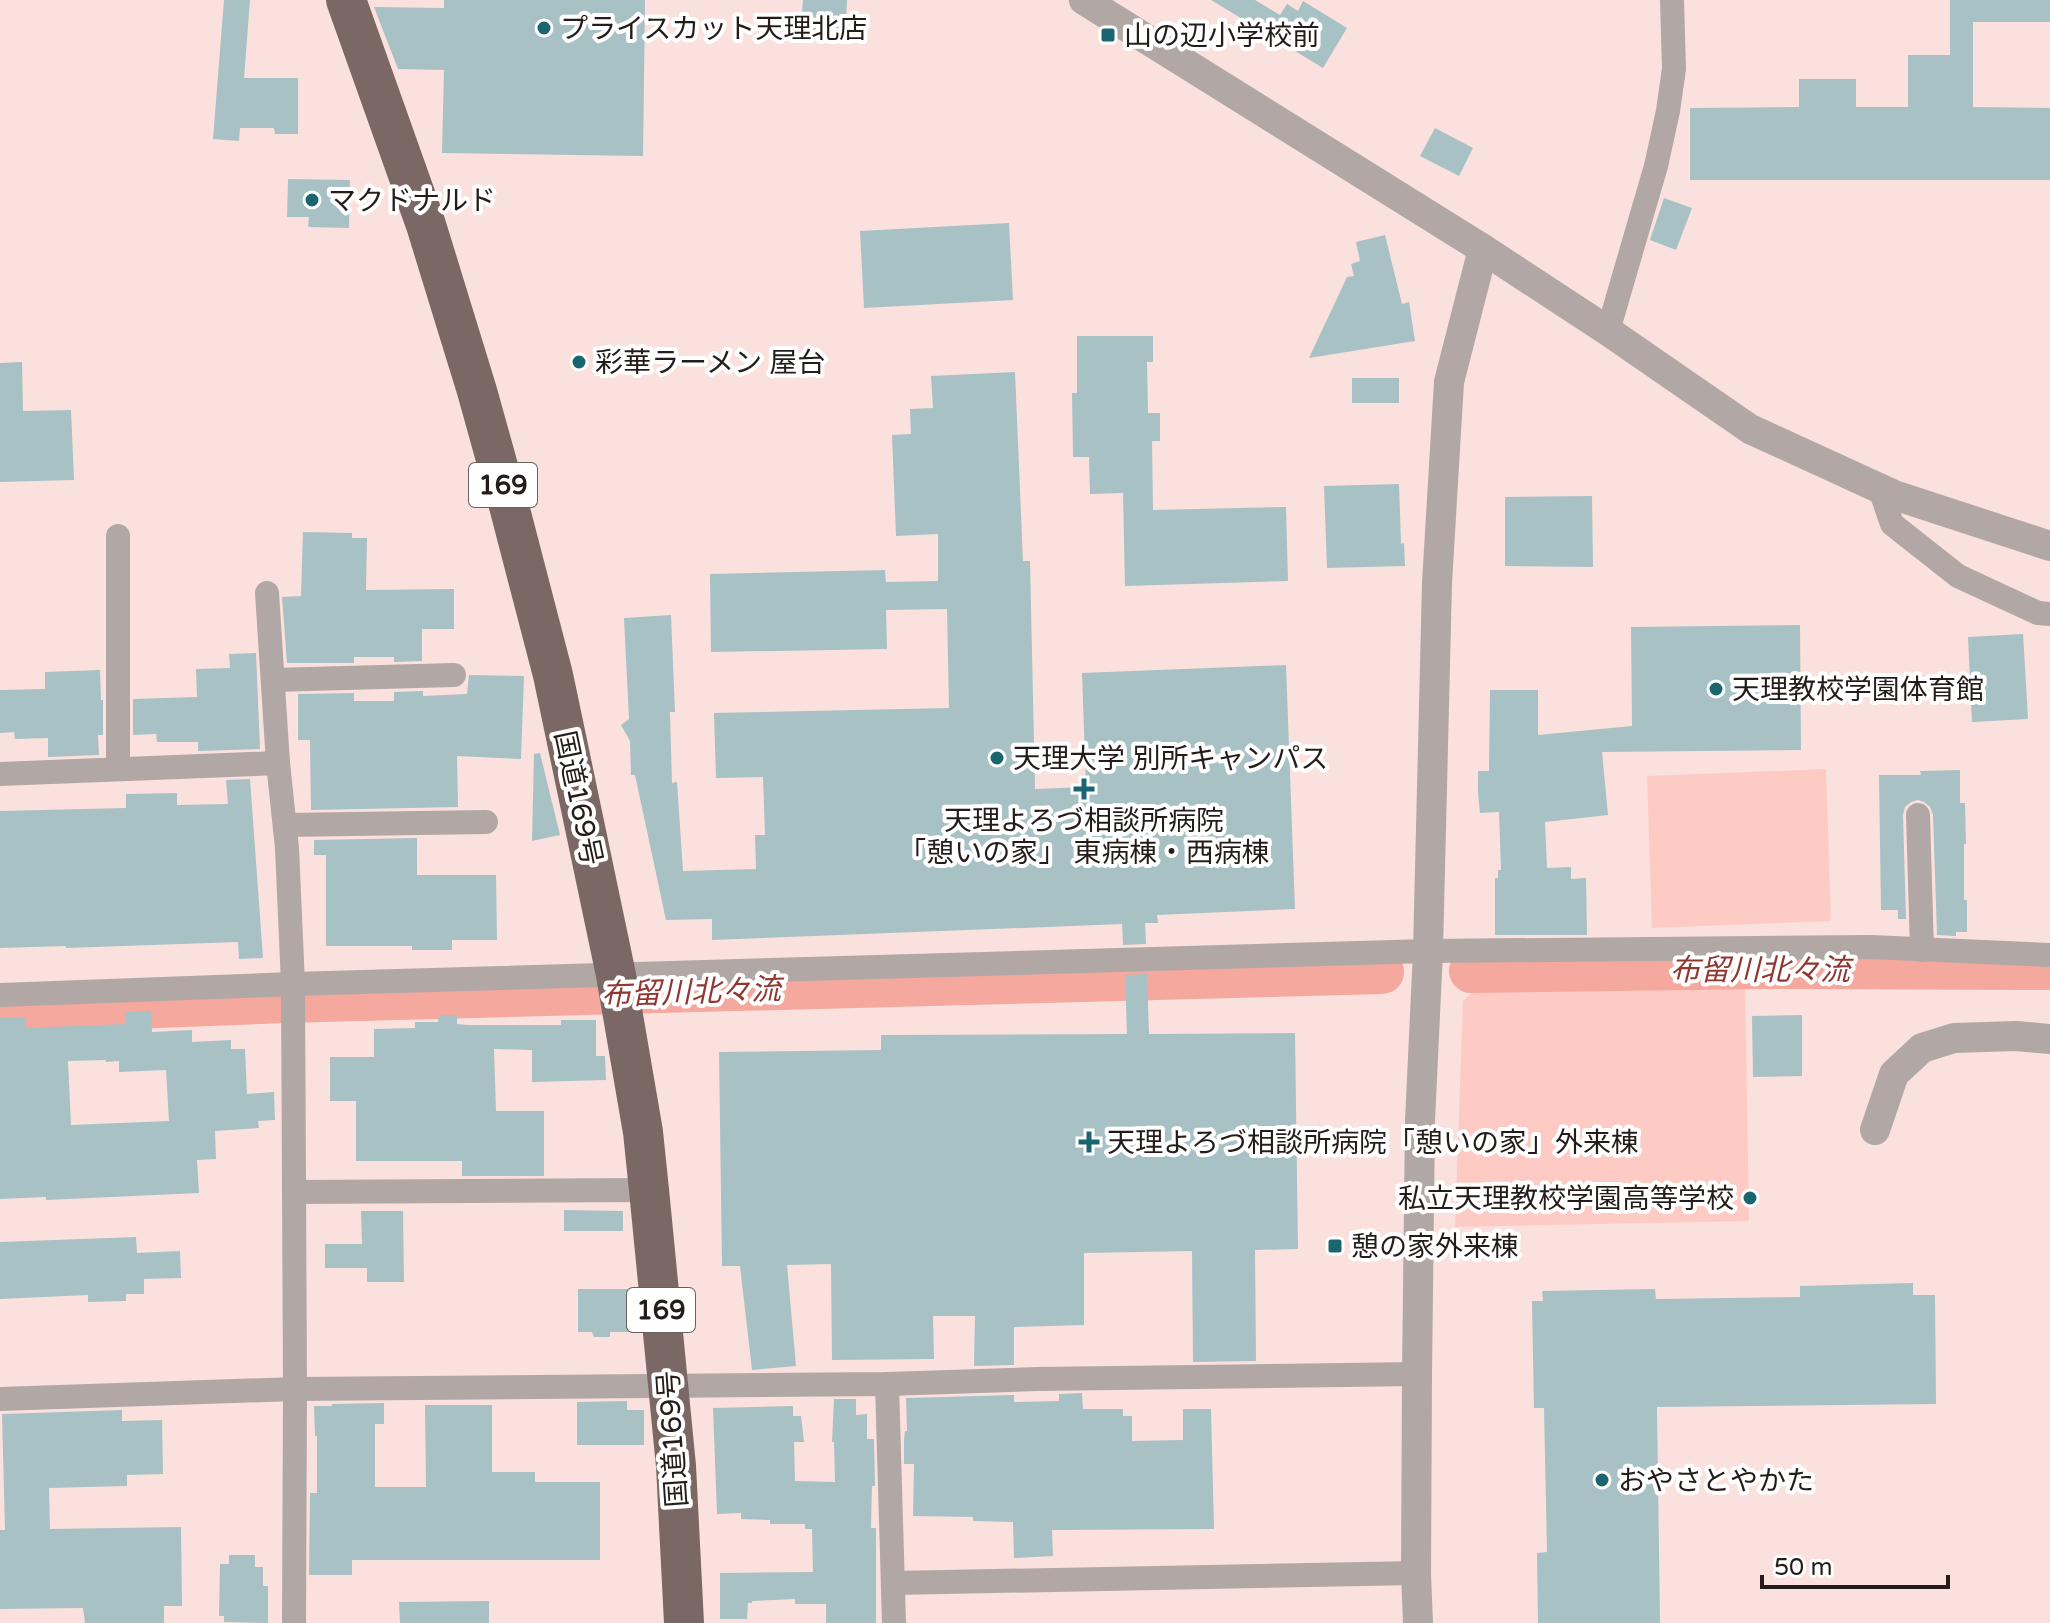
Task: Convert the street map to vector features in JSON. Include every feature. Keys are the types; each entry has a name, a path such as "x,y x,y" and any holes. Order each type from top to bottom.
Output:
{"highway":[{"name":"国道169号","path":"346,0 426,225 509,506 553,675 618,986 643,1132 676,1466 684,1623"}],"street":[{"path":"1084,0 1483,249 1750,429 1894,495 2050,546"},
{"path":"1608,331 1656,166 1668,111 1674,69 1672,0"},
{"path":"1418,1623 1420,1121 1437,583 1449,382 1483,249"},
{"path":"1880,489 1892,524 1958,576 2038,613 2050,614"},
{"path":"118,536 118,769"},
{"path":"267,593 285,825 293,996 294,1623"},
{"path":"273,680 454,675"},
{"path":"0,774 278,763"},
{"path":"1918,815 1922,950"},
{"path":"285,825 486,822"},
{"path":"0,995 293,996 618,986 1427,970 1871,947 2050,955"},
{"path":"1875,1130 1894,1074 1922,1048 1954,1038 2016,1036 2050,1039"},
{"path":"294,1192 649,1190"},
{"path":"0,1399 295,1389 887,1384 1417,1374"},
{"path":"887,1384 894,1623"},
{"path":"893,1583 1416,1573"}],"shaded area":[{"path":"1826,769 1831,921 1652,928 1647,776"},
{"path":"1745,978 1749,1221 1455,1227 1463,1001 1480,986"}],"building":[{"path":"224,0 250,0 244,78 298,78 298,134 275,134 274,128 240,128 239,141 213,139"},
{"path":"444,0 645,0 643,156 442,153 444,70 398,69 374,7 444,8"},
{"path":"803,0 847,0 845,40 800,37"},
{"path":"1211,0 1255,0 1280,15 1287,4 1298,11 1303,1 1347,28 1323,68"},
{"path":"1950,0 2050,0 2050,22 1973,22 1973,107 2050,108 2050,180 1690,180 1690,108 1799,107 1799,79 1856,79 1856,107 1908,107 1908,55 1950,55"},
{"path":"1435,128 1473,148 1459,176 1420,156"},
{"path":"288,179 350,180 349,228 308,227 309,217 287,217"},
{"path":"1664,198 1692,208 1676,250 1650,240"},
{"path":"1009,223 1013,300 864,308 860,231"},
{"path":"1385,235 1402,304 1409,302 1415,341 1309,358 1347,277 1354,276 1351,264 1360,261 1356,242"},
{"path":"1077,336 1153,336 1153,362 1147,362 1148,413 1160,413 1160,441 1152,441 1153,510 1286,507 1288,581 1125,586 1123,493 1090,494 1089,457 1073,457 1072,393 1077,393"},
{"path":"22,362 23,411 71,410 74,480 0,482 0,363"},
{"path":"1015,372 1023,561 1030,561 1035,789 1086,787 1082,673 1286,665 1295,909 1157,915 1158,923 1145,923 1146,944 1123,945 1122,924 712,940 712,919 666,920 635,775 631,775 630,741 621,725 629,719 624,618 671,615 675,712 670,712 672,783 677,782 683,871 756,869 755,835 765,835 763,777 716,778 714,713 949,708 947,609 886,610 887,649 711,652 710,574 885,570 886,582 938,581 938,534 896,536 892,435 911,434 910,409 933,408 931,376"},
{"path":"1352,378 1399,378 1399,403 1352,403"},
{"path":"1399,484 1405,566 1327,568 1324,486"},
{"path":"1592,496 1593,567 1505,566 1505,497"},
{"path":"303,532 352,533 352,538 367,538 366,590 454,589 454,629 422,629 422,661 394,662 394,657 354,657 354,663 287,663 282,597 301,596"},
{"path":"1800,625 1801,750 1602,752 1608,815 1545,822 1547,868 1571,867 1571,879 1586,878 1587,935 1495,935 1495,878 1501,870 1499,812 1480,813 1478,793 1478,771 1489,771 1490,690 1538,690 1538,735 1632,726 1631,627"},
{"path":"2023,634 2028,719 1972,722 1968,637"},
{"path":"256,653 260,749 198,751 198,742 157,742 156,734 133,735 133,699 197,697 196,669 230,668 229,654"},
{"path":"100,670 103,735 98,735 99,755 48,757 48,738 15,739 14,732 0,733 0,690 45,689 45,672"},
{"path":"469,675 524,676 521,759 457,756 458,807 311,810 310,740 298,740 298,694 354,693 354,701 394,701 394,692 423,691 423,696 467,694"},
{"path":"540,753 560,835 532,841 534,754"},
{"path":"1960,770 1960,803 1965,803 1964,900 1967,900 1967,932 1956,932 1956,936 1937,935 1933,815 1924,802 1911,802 1905,807 1903,815 1906,919 1898,919 1898,910 1881,910 1879,775 1921,775 1920,771"},
{"path":"250,779 263,958 239,959 238,942 0,948 0,811 126,808 126,794 177,793 177,805 228,804 226,780"},
{"path":"417,838 417,875 496,875 497,940 452,940 452,950 412,950 412,946 326,946 326,855 314,855 314,840"},
{"path":"1147,974 1149,1034 1295,1033 1298,1249 1255,1250 1256,1361 1193,1362 1192,1251 1084,1253 1084,1325 1014,1327 1014,1365 974,1366 975,1316 933,1316 934,1359 832,1360 831,1264 787,1265 796,1366 752,1370 740,1266 722,1266 719,1052 881,1050 881,1035 1127,1034 1125,975"},
{"path":"151,1011 152,1032 192,1030 192,1042 231,1040 231,1049 245,1049 247,1094 274,1092 275,1120 258,1121 259,1128 215,1131 216,1159 197,1160 199,1193 0,1199 0,1018 25,1017 26,1028 125,1024 125,1012","holes":["68,1061 119,1061 119,1072 166,1070 169,1121 71,1125"]},
{"path":"439,1015 457,1015 457,1024 467,1025 561,1025 561,1020 596,1020 596,1056 605,1056 606,1080 532,1082 532,1050 494,1049 496,1111 544,1111 544,1176 462,1176 462,1161 356,1161 356,1101 330,1101 330,1057 374,1057 374,1029 415,1028 415,1022 438,1022"},
{"path":"1802,1015 1802,1076 1753,1077 1752,1016"},
{"path":"564,1210 623,1211 623,1231 564,1231"},
{"path":"361,1211 403,1211 404,1282 367,1282 367,1268 325,1268 325,1244 362,1244"},
{"path":"136,1237 137,1253 180,1251 181,1278 144,1279 144,1294 126,1294 126,1301 88,1302 88,1295 0,1299 0,1242"},
{"name":"おやさとやかた","path":"1913,1283 1913,1295 1935,1295 1936,1404 1657,1407 1660,1623 1538,1623 1537,1553 1547,1552 1544,1408 1534,1408 1532,1301 1543,1301 1542,1291 1655,1289 1656,1299 1800,1297 1800,1286"},
{"path":"578,1289 630,1289 629,1332 610,1332 610,1337 594,1337 592,1332 578,1332"},
{"path":"1082,1393 1083,1409 1123,1409 1123,1416 1132,1416 1132,1441 1183,1440 1183,1409 1211,1409 1214,1529 1052,1530 1053,1556 1014,1558 1013,1522 973,1521 973,1517 913,1516 914,1464 904,1464 906,1398 1014,1395 1014,1402 1059,1401 1059,1394"},
{"path":"834,1399 856,1399 856,1415 867,1414 867,1439 874,1439 875,1486 872,1486 871,1528 876,1528 876,1623 826,1623 826,1604 795,1604 795,1599 752,1601 748,1603 747,1619 720,1619 720,1573 813,1572 812,1529 805,1529 805,1524 770,1524 770,1520 741,1519 741,1513 717,1514 713,1408 793,1406 793,1416 801,1416 804,1442 794,1442 795,1481 835,1482 832,1442"},
{"path":"627,1401 627,1410 644,1410 644,1445 577,1445 577,1402"},
{"path":"384,1403 384,1424 375,1424 375,1487 426,1487 425,1405 492,1405 492,1472 535,1472 535,1482 600,1482 600,1560 352,1560 352,1575 309,1575 310,1493 317,1493 314,1406"},
{"path":"122,1410 122,1421 162,1420 163,1474 127,1475 127,1486 49,1488 50,1529 181,1527 182,1606 164,1606 164,1623 85,1623 83,1608 0,1609 0,1530 5,1530 2,1414"},
{"path":"229,1555 255,1555 255,1567 263,1567 263,1586 268,1586 268,1623 224,1622 224,1616 219,1616 220,1564 229,1564"},
{"path":"489,1601 489,1623 400,1623 399,1602"}],"waterway":[{"name":"布留川北々流","path":"1471,971 1764,967 2050,968"},
{"name":"布留川北々流","path":"0,1012 285,1001 1382,972"}],"place":[{"name":"プライスカット天理北店","path":"544,28"},
{"name":"山の辺小学校前","path":"1108,35"},
{"name":"マクドナルド","path":"312,200"},
{"name":"彩華ラーメン 屋台","path":"579,362"},
{"name":"天理教校学園体育館","path":"1716,689"},
{"name":"天理大学 別所キャンパス","path":"997,758"},
{"name":"天理よろづ相談所病院 「憩いの家」 東病棟・西病棟","path":"1084,789"},
{"name":"天理よろづ相談所病院「憩いの家」外来棟","path":"1089,1142"},
{"name":"私立天理教校学園高等学校","path":"1750,1198"},
{"name":"憩の家外来棟","path":"1335,1246"},
{"name":"おやさとやかた","path":"1602,1480"}]}
